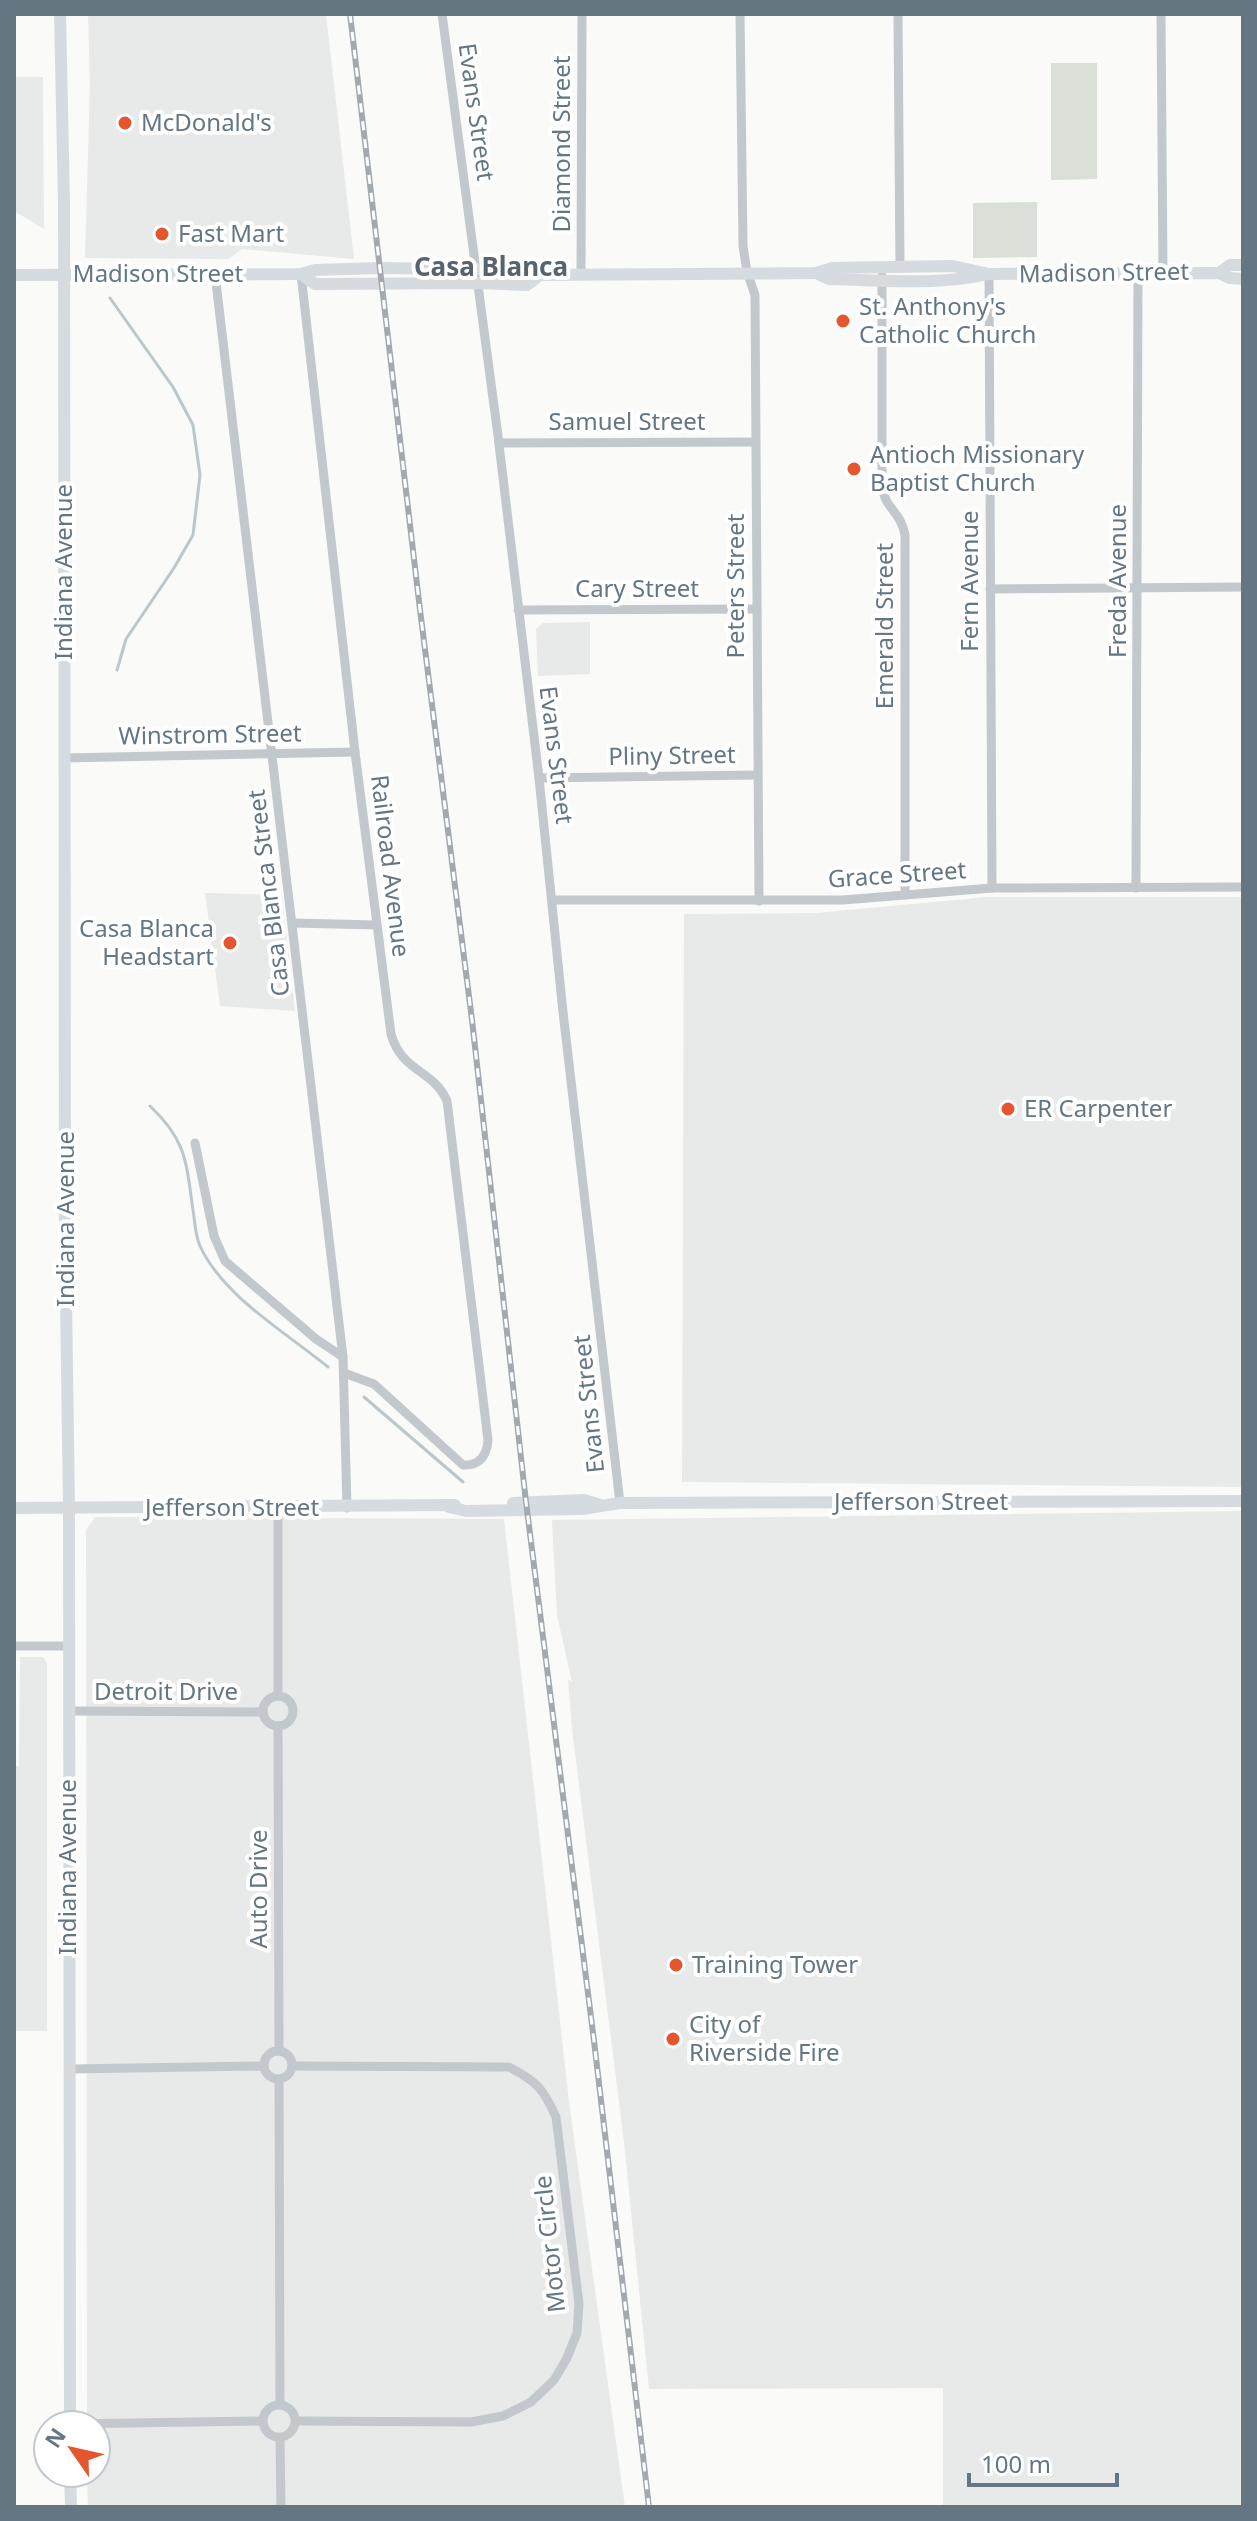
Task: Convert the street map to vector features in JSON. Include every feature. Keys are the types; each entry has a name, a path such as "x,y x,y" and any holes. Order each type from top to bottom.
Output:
{"street":[{"name":"Indiana Avenue","path":"60,14 64,274 65,1230 72,2409"},
{"name":"Evans Street","path":"442,14 499,443 620,1503"},
{"name":"Diamond Street","path":"581,275 582,14"},
{"name":"Peters Street","path":"740,14 743,246 755,295 759,901"},
{"path":"898,14 900,268"},
{"path":"1161,14 1163,272"},
{"name":"Madison Street","path":"1219,273 1230,265 1243,265"},
{"name":"Madison Street","path":"882,275 900,268 953,266 989,274 1219,273 1229,278 1243,279"},
{"name":"Madison Street","path":"14,275 301,274 315,270 476,268 527,270 540,275 747,272 816,273 829,279 882,275 928,283 955,282 989,274"},
{"name":"Casa Blanca Street","path":"215,274 343,1357 347,1508"},
{"name":"Madison Street","path":"301,274 315,284 527,285 540,275"},
{"name":"Railroad Avenue","path":"301,274 355,752 391,1034 396,1049 414,1068 434,1081 447,1101 487,1451 477,1462 463,1465 374,1384 344,1373"},
{"name":"Fern Avenue","path":"989,274 992,888"},
{"name":"Freda Avenue","path":"1136,888 1138,274"},
{"name":"Emerald Street","path":"882,275 883,495 886,503 902,519 905,535 905,894"},
{"name":"Samuel Street","path":"499,443 755,442"},
{"path":"990,589 1243,587"},
{"name":"Cary Street","path":"518,610 756,609"},
{"name":"Winstrom Street","path":"64,758 355,752"},
{"name":"Pliny Street","path":"539,778 757,775"},
{"name":"Grace Street","path":"553,900 843,900 992,888 1243,887"},
{"path":"293,923 377,925"},
{"path":"195,1143 214,1236 225,1261 316,1339 343,1357"},
{"name":"Jefferson Street","path":"14,1508 449,1507 466,1511 582,1509 620,1503 1243,1501"},
{"name":"Auto Drive","path":"278,1508 278,1696 287,1698 293,1711 290,1719 278,1726 279,2051"},
{"path":"14,1646 68,1646"},
{"path":"278,1696 265,1703 263,1712 267,1721 278,1726"},
{"name":"Detroit Drive","path":"68,1711 263,1712"},
{"path":"279,2051 290,2057 292,2066 287,2076 279,2079 269,2076 264,2066 268,2056 279,2051"},
{"path":"70,2069 264,2066"},
{"name":"Motor Circle","path":"292,2066 509,2067 526,2076 544,2091 556,2117 579,2304 577,2333 554,2380 531,2402 503,2416 471,2422 296,2421"},
{"path":"279,2079 280,2405"},
{"path":"280,2405 293,2412 296,2421 290,2434 280,2438 266,2431 263,2421 266,2411 280,2405"},
{"path":"112,2423 263,2421"},
{"path":"280,2438 281,2507"}],"shaded area":[{"path":"88,14 326,14 354,259 242,249 229,259 85,258 90,84"},
{"path":"1051,63 1097,63 1097,179 1051,180"},
{"path":"14,77 43,77 44,229 14,211"},
{"path":"1037,202 1037,257 973,258 973,203"},
{"path":"590,622 590,674 538,676 536,629 543,623"},
{"path":"205,893 282,895 295,1011 220,1006"},
{"path":"988,897 1243,897 1243,1487 682,1482 684,914 815,913"},
{"path":"1243,1511 1243,2507 943,2507 943,2388 649,2389 624,2142 572,1729 568,1679 572,1682 557,1615 552,1520"},
{"path":"95,1517 504,1519 569,2102 625,2507 88,2507 87,2489 112,2489 112,2409 87,2409 86,1530"},
{"path":"20,1657 43,1657 47,1663 47,2031 14,2031 14,1766 19,1766"}],"waterway":[{"path":"110,298 173,387 193,425 200,475 193,535 126,639 117,670"},
{"path":"150,1106 171,1130 183,1153 197,1237 210,1264 256,1312 328,1367"},
{"path":"364,1397 463,1482"}],"railway":[{"path":"350,14 472,1020 526,1502 649,2507"}],"place":[{"name":"McDonald's","path":"125,123"},
{"name":"Fast Mart","path":"162,234"},
{"name":"St. Anthony's Catholic Church","path":"843,321"},
{"name":"Antioch Missionary Baptist Church","path":"854,469"},
{"name":"Casa Blanca Headstart","path":"230,943"},
{"name":"ER Carpenter","path":"1008,1109"},
{"name":"Training Tower","path":"676,1965"},
{"name":"City of Riverside Fire","path":"673,2039"}],"district":[{"name":"Casa Blanca","path":"491,267"}]}
